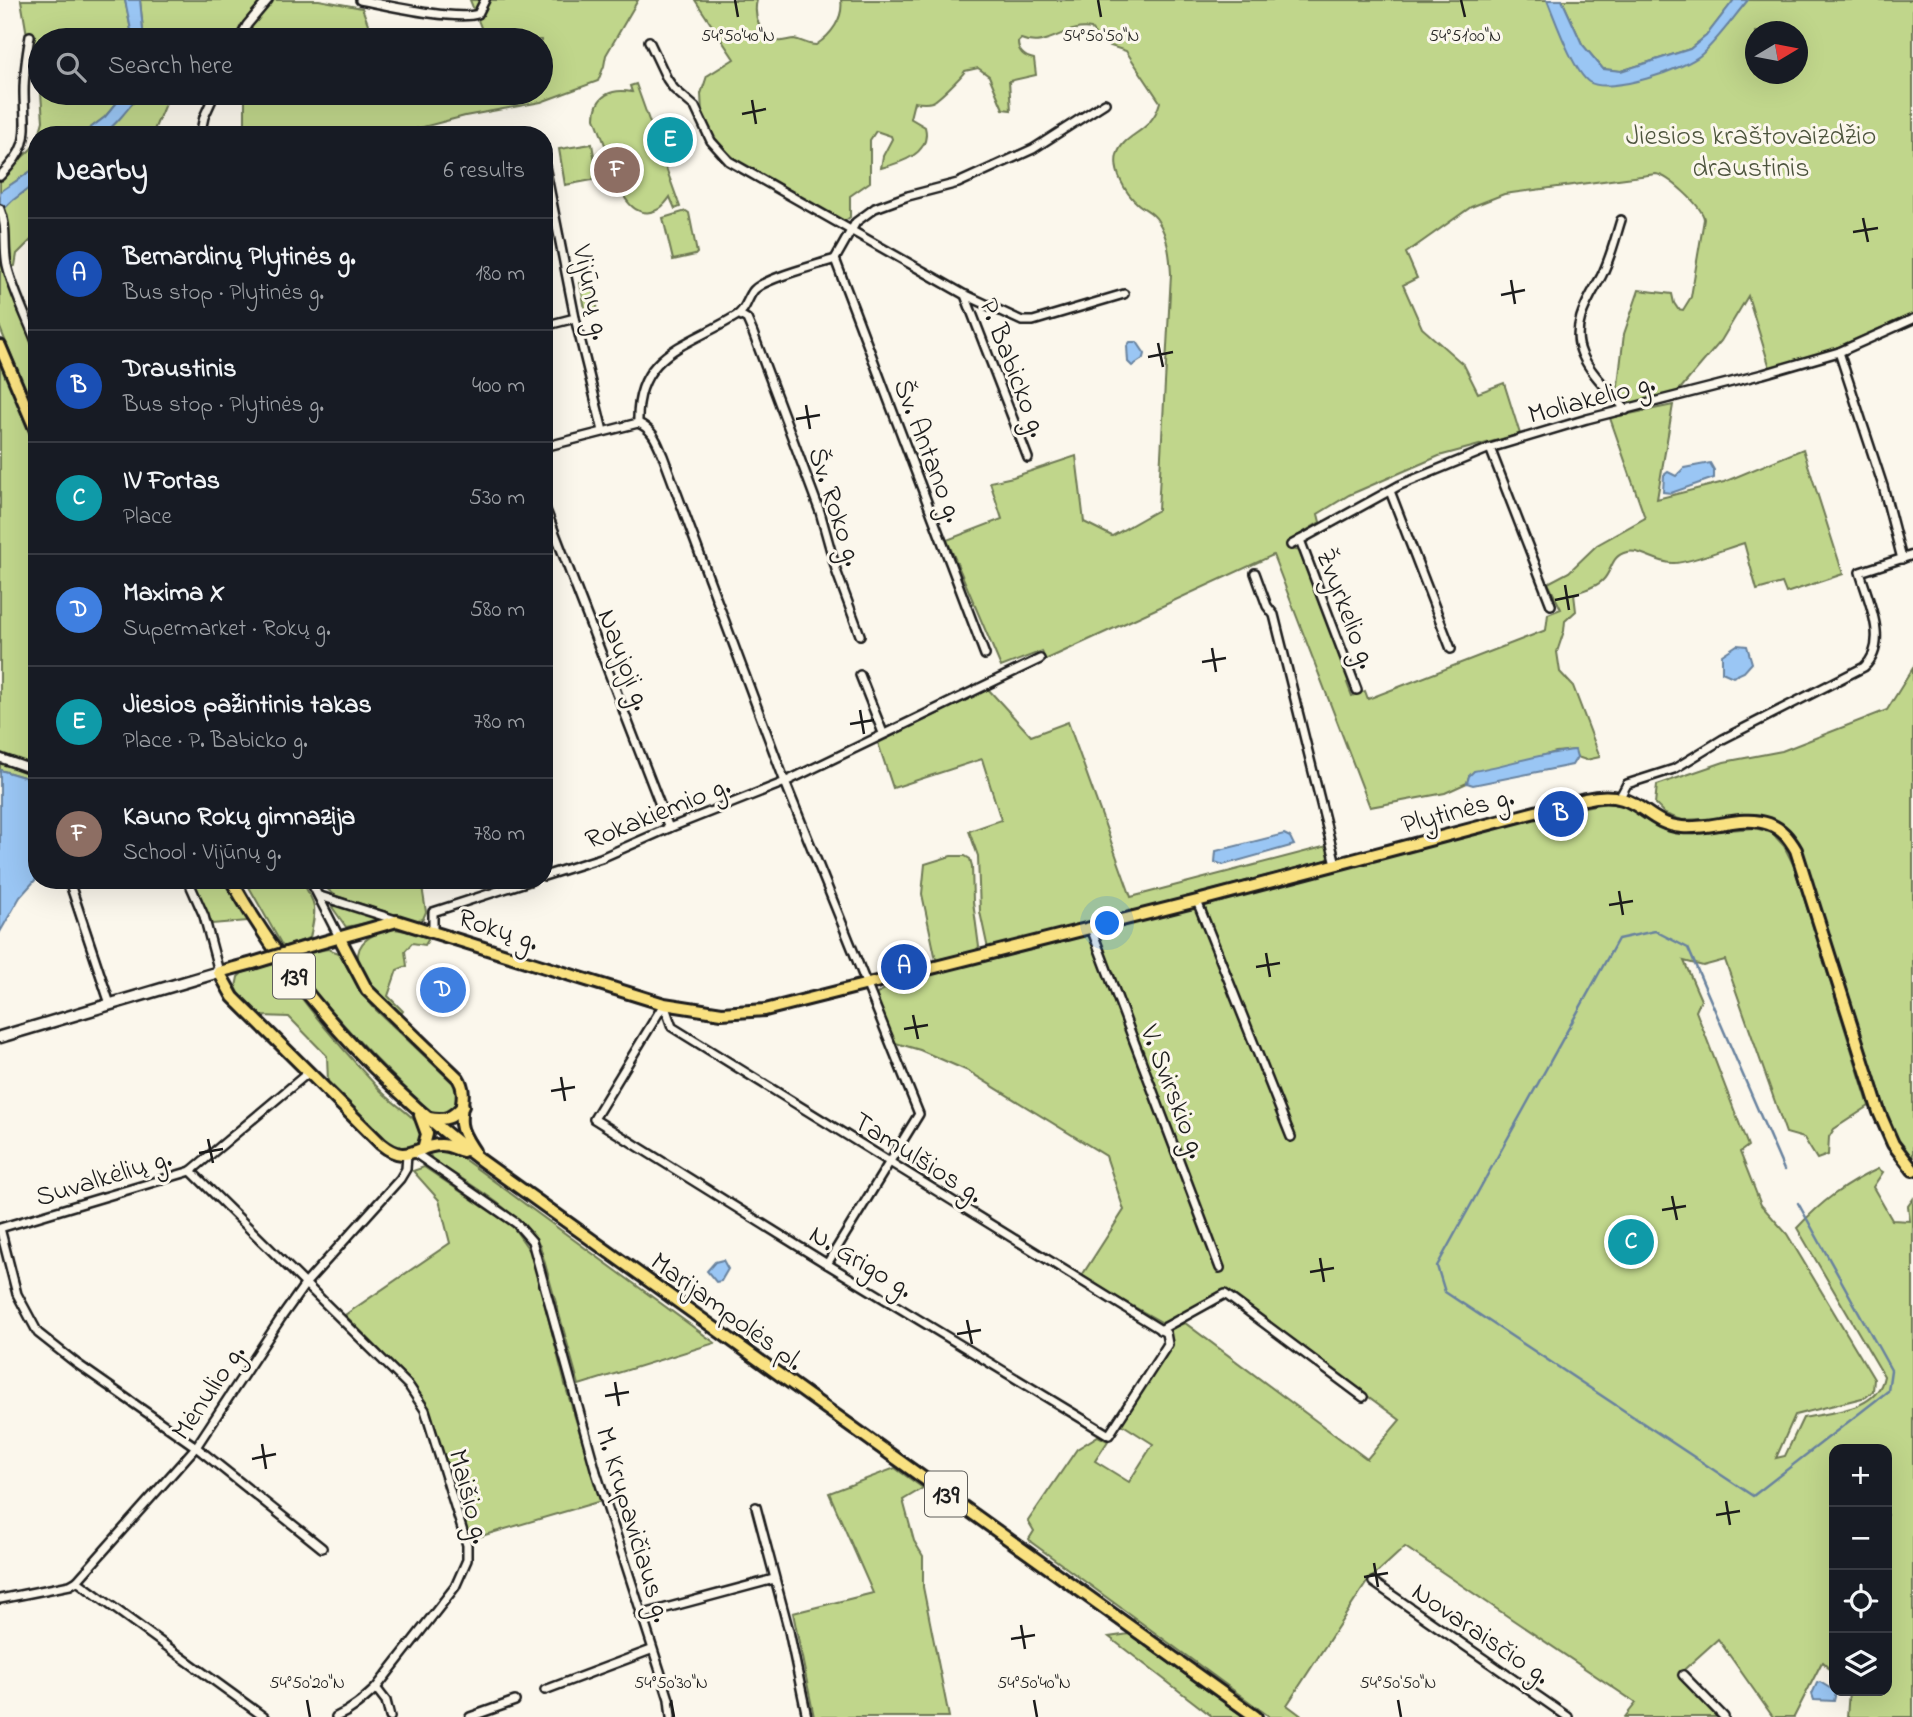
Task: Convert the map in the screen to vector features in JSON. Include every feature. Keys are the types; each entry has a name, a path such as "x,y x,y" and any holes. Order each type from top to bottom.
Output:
{"main road":[{"path":"0,346 28,412"},
{"path":"1620,797 1674,825 1692,827 1752,821 1770,824 1786,835 1796,850 1879,1112 1893,1144 1913,1170"},
{"name":"Plytinės g.","path":"866,985 1585,799 1620,797"},
{"name":"Marijampolės pl.","path":"237,889 266,936 315,1004 370,1064 422,1114 477,1158 1256,1717"},
{"path":"0,1037 397,921"},
{"name":"Rokų g.","path":"397,921 664,1004 722,1013 753,1011 866,985"},
{"path":"339,937 367,990 458,1078 464,1093 461,1122 463,1132 477,1158"},
{"path":"219,972 238,1002 389,1151 415,1152 443,1145 477,1158"},
{"path":"415,1152 427,1133 422,1114 446,1119 453,1117 463,1106"}],"street":[{"path":"245,28 268,0"},
{"path":"360,0 464,15 478,14 485,0"},
{"name":"P. Babicko g.","path":"649,41 667,79 674,89 695,107 717,150 729,161 965,295 1028,458"},
{"path":"0,176 19,155 25,140 24,80 28,51"},
{"path":"638,423 638,400 642,388 647,377 660,362 691,338 740,315 755,289 767,282 835,259 856,222 875,208 958,183 1020,155 1105,103"},
{"path":"202,126 210,105"},
{"name":"Vijūnų g.","path":"553,207 575,318 603,431"},
{"path":"0,210 6,232 5,255 8,269 28,321"},
{"path":"1621,220 1601,277 1585,305 1578,339 1586,362 1626,410"},
{"name":"Šv. Antano g.","path":"835,259 985,655"},
{"path":"965,295 1022,321 1033,321 1124,294"},
{"name":"Šv. Roko g.","path":"740,315 747,319 753,333 820,512 837,573 860,635"},
{"path":"553,324 575,318"},
{"name":"Moliakelio g.","path":"1291,545 1424,474 1490,448 1587,419 1839,352 1913,319"},
{"path":"1839,352 1883,486 1902,559"},
{"path":"553,445 638,423 649,429 654,436 785,782 919,1114 827,1264"},
{"path":"1490,448 1551,605"},
{"path":"1390,491 1451,649"},
{"name":"Naujoji g.","path":"553,528 669,828"},
{"name":"Žvyrkelio g.","path":"1300,540 1357,690"},
{"path":"1620,797 1627,784 1674,769 1734,733 1855,674 1872,660 1876,652 1876,635 1860,572 1913,555"},
{"path":"1255,573 1267,606 1274,615 1336,864"},
{"path":"785,782 1040,659"},
{"path":"860,675 883,733"},
{"path":"0,758 28,768"},
{"name":"Rokakiemio g.","path":"553,873 601,858 785,782"},
{"path":"72,889 110,1004"},
{"path":"192,889 204,916 219,972"},
{"path":"316,889 339,937"},
{"path":"433,931 433,912 504,889"},
{"path":"320,896 397,921"},
{"path":"1197,901 1291,1138"},
{"name":"V. Svirskio g.","path":"1091,928 1220,1268"},
{"name":"N. Grigo g.","path":"664,1004 594,1119 1109,1435 1167,1345 1163,1332"},
{"name":"Tamulšios g.","path":"664,1004 672,1027 1163,1332"},
{"name":"Suvalkėlių g.","path":"0,1228 92,1203 191,1171 309,1072"},
{"name":"Mėnulio g.","path":"76,1581 196,1447 306,1283 400,1179 415,1152"},
{"name":"M. Krupavičiaus g.","path":"415,1152 516,1223 532,1241 596,1472 669,1699 671,1717"},
{"name":"Maišio g.","path":"191,1171 306,1283 418,1398 425,1410 467,1545 467,1560 455,1587 376,1688 362,1702 336,1717"},
{"path":"0,1228 17,1294 38,1333 196,1447 322,1548"},
{"path":"1163,1332 1225,1294 1363,1397"},
{"path":"756,1507 789,1631 807,1717"},
{"path":"640,1615 775,1579"},
{"path":"0,1599 70,1585 76,1581 264,1717"},
{"name":"Novaraisčio g.","path":"1373,1582 1568,1717"},
{"path":"545,1689 652,1650"},
{"path":"1683,1675 1724,1717"},
{"path":"376,1688 386,1701 390,1717"},
{"path":"470,1717 515,1701"}],"green space":[{"path":"21,0 125,0 131,28 28,28 28,41"},
{"path":"140,0 319,0 362,8 370,28 143,28"},
{"path":"470,0 638,0 606,55 598,81 553,98 553,28 481,28"},
{"name":"Jiesios kraštovaizdžio draustinis","path":"695,0 757,0 759,25 772,39 794,39 816,45 835,26 841,0 1552,0 1597,78 1690,57 1737,0 1913,0 1913,314 1836,348 1770,368 1748,296 1721,341 1675,395 1649,402 1625,401 1617,393 1624,334 1639,290 1672,294 1678,309 1683,310 1691,297 1704,219 1702,213 1676,186 1656,174 1504,194 1471,207 1406,253 1417,278 1403,285 1422,328 1464,365 1478,393 1504,383 1520,434 1439,456 1349,495 1318,514 1320,522 1288,542 1291,549 1301,551 1351,681 1347,683 1352,696 1365,691 1368,699 1546,630 1548,614 1561,609 1548,583 1569,572 1597,545 1645,518 1610,418 1673,405 1657,499 1724,482 1803,449 1843,574 1786,593 1782,583 1757,590 1744,543 1674,563 1633,552 1621,554 1600,582 1574,594 1576,611 1565,621 1557,652 1560,672 1573,686 1600,757 1586,760 1577,757 1574,750 1556,752 1469,776 1467,783 1445,793 1370,807 1273,555 1045,660 1042,651 1001,667 947,540 1002,519 990,482 1076,456 1084,522 1112,536 1158,510 1170,260 1161,227 1154,215 1129,194 1118,175 1116,161 1120,147 1150,121 1160,102 1126,51 1101,43 1091,29 1073,30 1039,41 1021,39 1018,42 1019,49 1034,59 1036,75 1009,81 1011,110 1003,109 989,76 978,68 965,71 935,101 914,102 910,118 925,127 924,144 913,156 881,168 883,156 892,139 891,136 876,131 870,140 870,182 850,196 850,217 844,222 736,160 715,140 702,113 701,94 707,76 734,59"},
{"path":"1562,0 1734,0 1706,36 1690,49 1621,71 1603,69 1582,44"},
{"path":"636,84 680,207 675,209 670,197 665,204 648,212 642,212 630,205 595,118 601,99 612,92 632,92 630,86"},
{"path":"42,105 115,105 93,126 42,126"},
{"path":"131,105 164,105 156,126 111,126"},
{"path":"245,105 525,105 427,126 245,126"},
{"path":"592,144 598,179 565,185 559,149"},
{"path":"28,152 28,173 0,192 0,178"},
{"path":"28,189 28,243 17,254 15,266 10,267 9,230 1,231 0,236 0,213"},
{"path":"686,211 689,213 697,253 673,260 663,218"},
{"path":"0,246 4,265 28,330 28,395 0,328"},
{"path":"592,281 598,311 586,314 580,283"},
{"path":"0,360 28,427 28,778 0,770"},
{"path":"1913,668 1913,1163 1894,1136 1803,853 1790,834 1744,817 1682,820 1665,814 1655,804 1657,785 1724,762 1782,751 1887,710"},
{"path":"988,689 1031,736 1068,722 1131,897 1327,846 1329,857 1327,860 988,949 980,912 978,856 969,831 1001,820 982,759 893,788 878,743"},
{"path":"1606,803 1632,807 1670,829 1688,833 1755,828 1772,833 1784,846 1794,866 1869,1106 1834,1129 1829,1137 1828,1155 1817,1159 1804,1138 1786,1133 1725,960 1703,966 1684,961 1701,1000 1696,1011 1748,1146 1740,1152 1761,1205 1787,1234 1874,1379 1873,1391 1866,1397 1795,1415 1776,1458 1785,1456 1803,1418 1864,1403 1880,1387 1884,1376 1797,1228 1834,1194 1878,1169 1883,1172 1873,1187 1892,1220 1910,1221 1908,1206 1913,1199 1913,1717 1847,1717 1849,1696 1892,1696 1892,1444 1829,1444 1829,1668 1822,1662 1794,1717 1773,1717 1718,1639 1678,1675 1721,1717 1625,1717 1636,1703 1405,1547 1367,1582 1287,1705 1303,1717 1270,1717 1029,1539 1034,1531 1028,1521 1077,1449 1098,1436 1108,1441 1095,1461 1129,1482 1153,1444 1120,1423 1172,1345 1169,1329 1185,1323 1367,1459 1400,1420 1228,1293 1165,1324 1081,1277 1124,1210 1106,1156 968,1071 920,1050 892,1042 875,997 882,990 913,979 1541,815"},
{"path":"951,856 965,856 970,859 979,947 975,951 936,960 922,894 925,864"},
{"path":"196,889 230,889 249,921 212,924"},
{"path":"250,889 306,889 314,908 310,938 283,947"},
{"path":"327,889 422,889 426,912 423,919 414,921 336,896"},
{"path":"336,905 375,917 376,921 346,927 332,907"},
{"path":"394,929 424,934 428,940 425,945 412,943 405,951 407,966 397,970 388,996 403,1011 400,1015 375,993 360,967 358,955 362,944 374,935"},
{"path":"328,949 339,953 374,1008 455,1085 458,1101 449,1115 435,1115 393,1076 341,1022 292,963 312,952"},
{"path":"276,963 352,1059 385,1095 419,1125 423,1131 416,1145 405,1149 377,1134 328,1082 327,1056 289,1017 261,1016 242,999 236,987 238,977 242,973"},
{"path":"436,1149 454,1152 715,1343 579,1385 540,1246 505,1209 432,1159 429,1153"},
{"path":"424,1167 513,1227 532,1254 566,1388 601,1501 478,1537 471,1545 426,1402 414,1385 345,1315 450,1243 439,1200 413,1171"},
{"path":"895,1468 923,1488 903,1500 914,1541 923,1556 923,1587 949,1717 814,1717 793,1613 873,1593 829,1493"},
{"path":"1129,1634 1244,1717 1213,1717 1109,1637"}],"water":[{"path":"125,0 140,0 143,28 131,28"},
{"path":"1547,0 1562,0 1582,44 1603,69 1621,71 1690,49 1706,36 1734,0 1748,0 1714,41 1693,60 1664,73 1629,83 1599,85 1589,82 1577,67"},
{"path":"115,105 130,105 112,126 93,126"},
{"path":"28,173 28,189 0,213 0,192"},
{"path":"1130,342 1137,342 1145,354 1144,358 1132,366 1128,362 1127,346"},
{"path":"1710,463 1714,478 1671,493 1663,492 1664,475 1668,472 1676,476 1684,468"},
{"path":"1737,645 1747,646 1752,663 1744,672 1733,677 1722,672 1722,655"},
{"path":"1575,750 1577,757 1572,765 1473,785 1467,783 1474,771"},
{"path":"0,770 28,778 28,888 0,932"},
{"path":"1284,834 1290,837 1294,845 1223,865 1215,862 1216,851"},
{"path":"723,1260 728,1269 721,1281 716,1282 707,1271 715,1262"},
{"path":"1817,1683 1829,1688 1829,1696 1835,1696 1834,1701 1814,1700 1812,1694"}],"waterway":[{"path":"1784,1170 1688,948 1655,931 1618,939 1437,1266 1445,1292 1753,1496 1888,1391 1891,1370 1798,1203"}],"place":[{"name":"Jiesios pažintinis takas","path":"670,140"},
{"name":"Kauno Rokų gimnazija","path":"617,170"},
{"name":"Draustinis","path":"1561,814"},
{"name":"Bernardinų Plytinės g.","path":"904,967"},
{"name":"Maxima X","path":"443,990"},
{"name":"IV Fortas","path":"1631,1242"}]}
